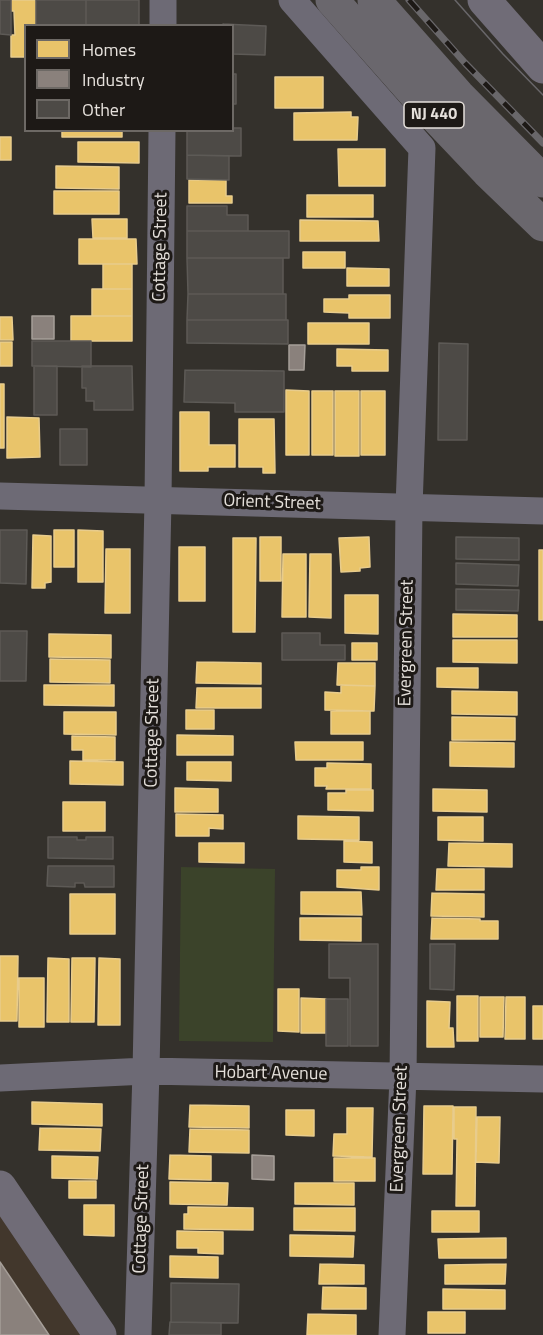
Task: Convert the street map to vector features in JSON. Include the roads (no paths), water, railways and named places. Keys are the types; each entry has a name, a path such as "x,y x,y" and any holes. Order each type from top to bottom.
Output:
{"highway":[{"name":"NJ 440","path":"332,0 431,112 543,225"},
{"name":"NJ 440","path":"374,0 458,95 543,181"}],"street":[{"path":"163,0 163,24"},
{"name":"Evergreen Street","path":"292,0 422,148 409,507 403,1077 392,1335"},
{"path":"484,0 543,67"},
{"name":"Cottage Street","path":"138,1335 158,500 162,132"},
{"name":"Orient Street","path":"0,496 543,511"},
{"name":"Hobart Avenue","path":"0,1078 146,1071 543,1078"},
{"path":"0,1187 100,1335"}],"tram line":[{"path":"455,0 543,95"}],"railway":[{"path":"409,0 465,63 543,143"}]}
